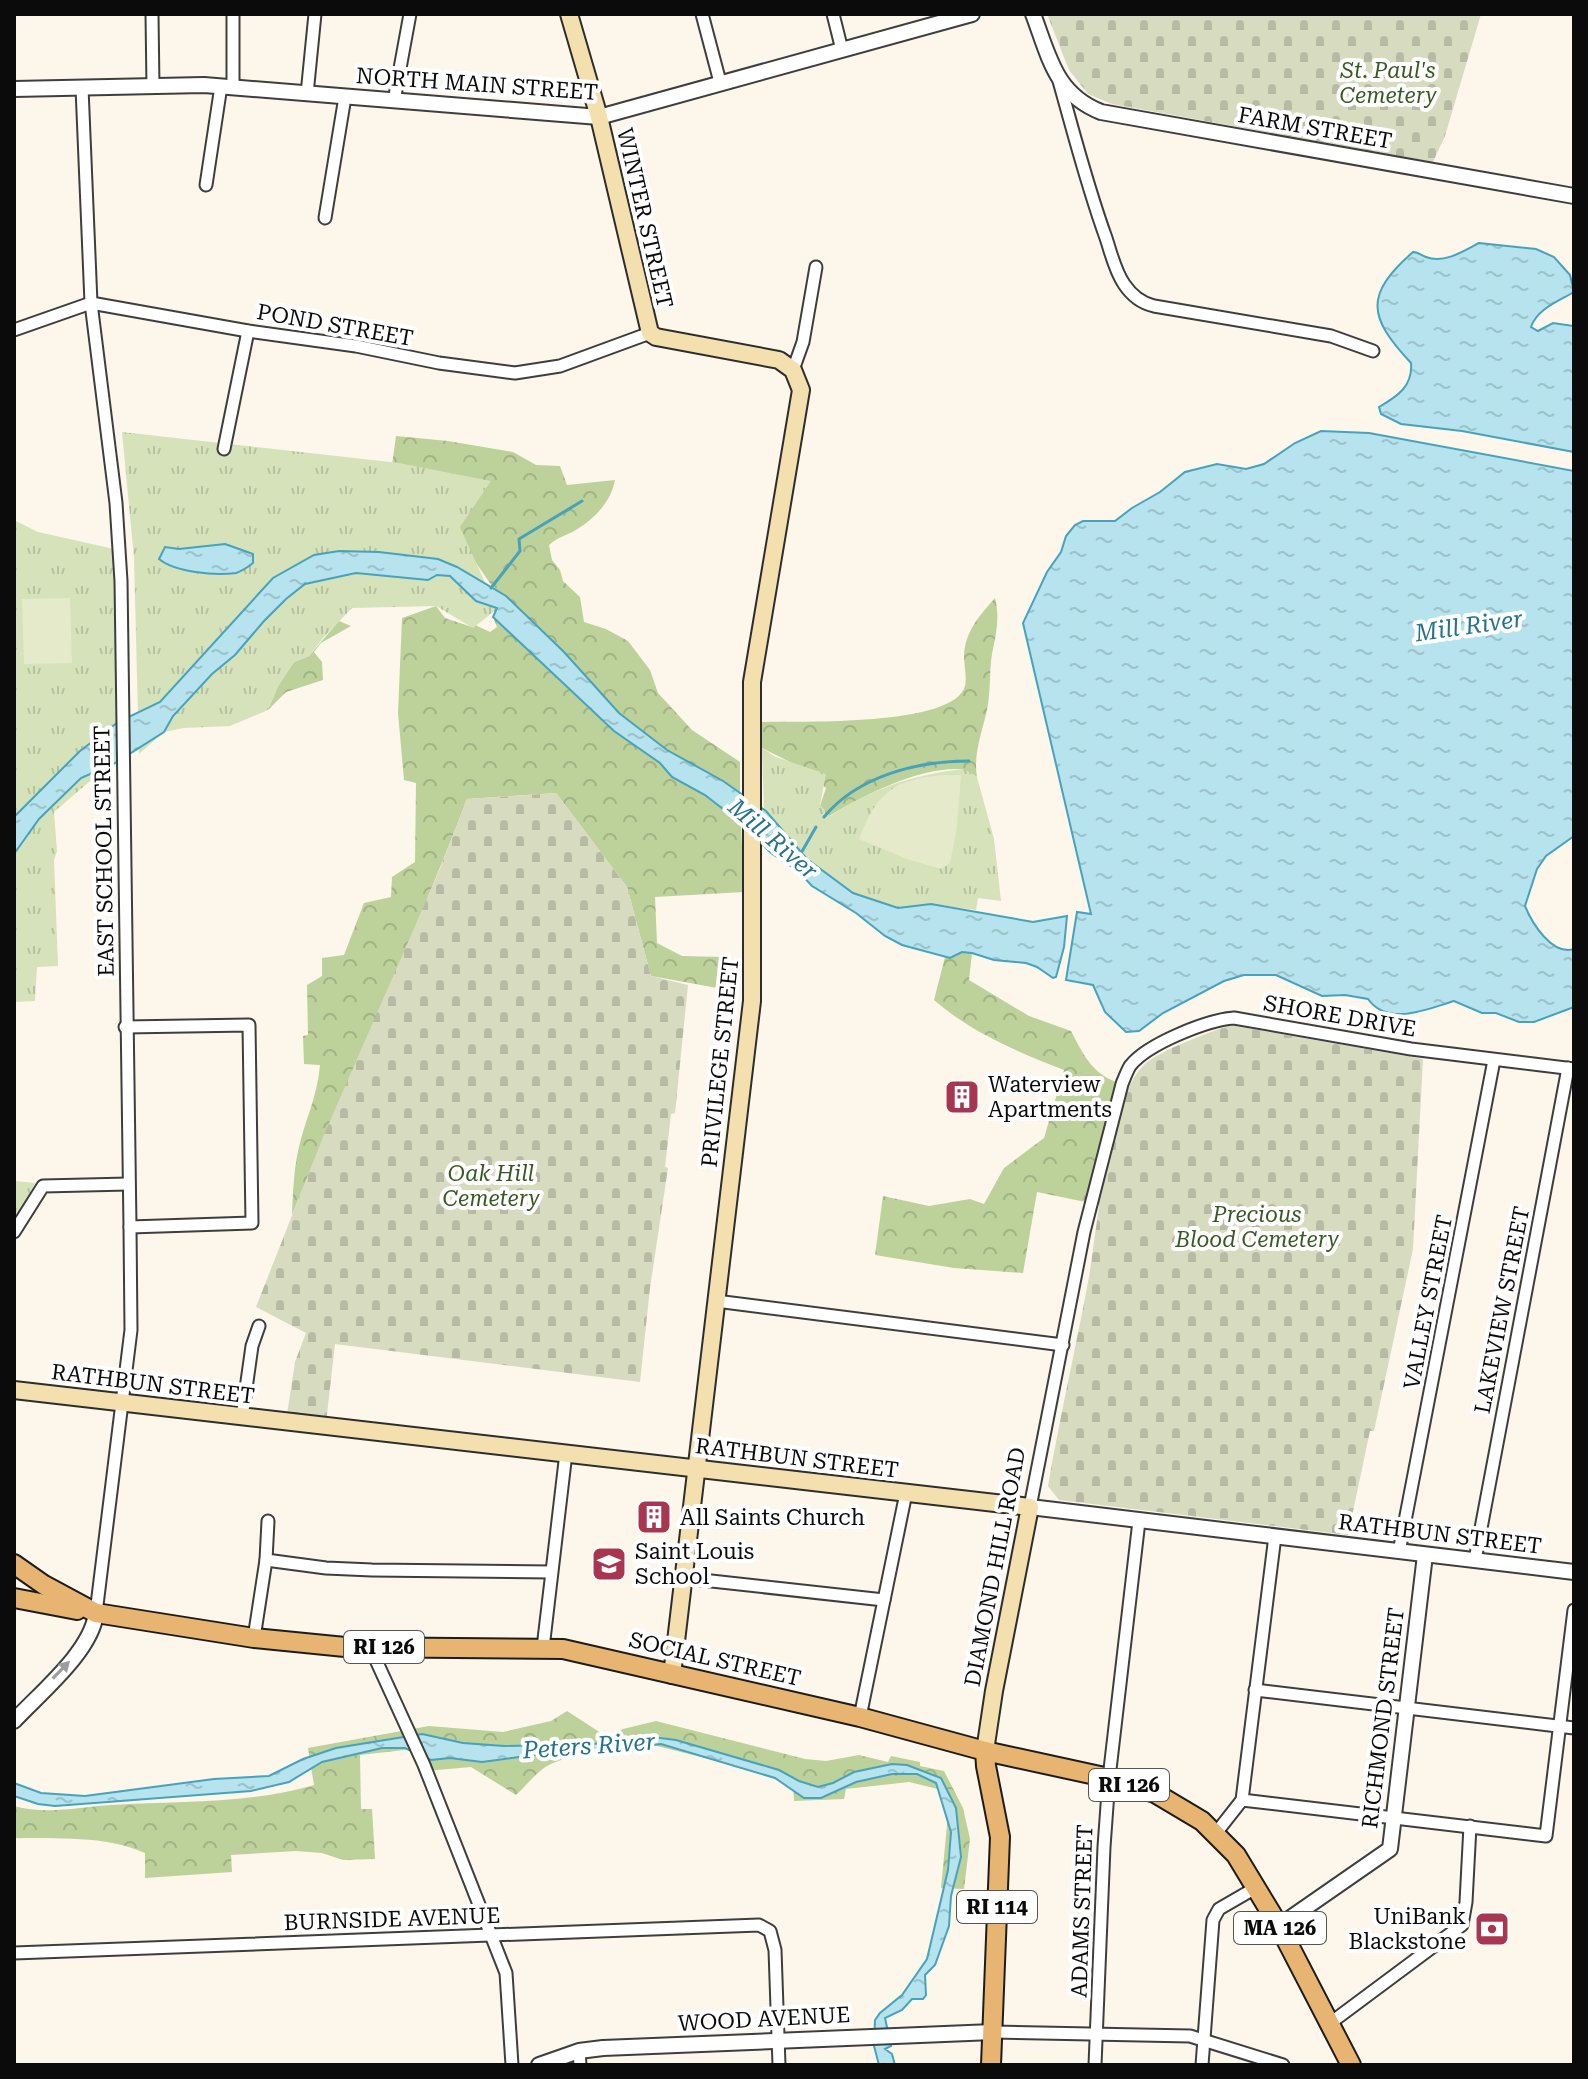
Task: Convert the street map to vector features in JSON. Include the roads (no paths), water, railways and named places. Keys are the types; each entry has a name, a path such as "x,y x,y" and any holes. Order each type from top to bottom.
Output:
{"main road":[{"name":"WINTER STREET","path":"569,14 599,117 650,333 656,337 779,360 793,370"},
{"name":"PRIVILEGE STREET","path":"672,1675 752,1001 752,682 801,390 793,370"},
{"name":"RATHBUN STREET","path":"14,1390 1030,1507"},
{"name":"DIAMOND HILL ROAD","path":"991,2065 1000,1837 985,1751 1030,1507"},
{"name":"SOCIAL STREET","path":"16,1572 96,1613 254,1638 370,1647 543,1648 597,1656 860,1717 985,1751 1109,1778 1155,1793 1202,1821 1246,1869 1329,2024"},
{"name":"RI 126","path":"14,1598 96,1613"},
{"name":"MA 126","path":"1329,2024 1351,2065"}],"street":[{"path":"152,14 153,87"},
{"path":"206,185 227,86 233,14"},
{"path":"307,94 315,14"},
{"path":"394,101 410,14"},
{"path":"702,14 720,82"},
{"path":"833,14 842,50"},
{"name":"NORTH MAIN STREET","path":"14,89 227,86 599,117 972,14"},
{"path":"1033,14 1059,81 1090,195 1115,267 1124,284 1142,303 1331,336 1373,351"},
{"name":"FARM STREET","path":"1059,81 1083,104 1112,115 1574,196"},
{"name":"EAST SCHOOL STREET","path":"82,88 91,303 116,503 121,581 131,1330 96,1613"},
{"path":"325,218 345,97"},
{"name":"PRIVILEGE STREET","path":"793,370 803,342 816,267"},
{"name":"POND STREET","path":"14,330 91,303 248,331 356,346 439,363 515,373 560,366 650,333"},
{"path":"224,449 248,331"},
{"name":"SHORE DRIVE","path":"1122,1084 1130,1066 1150,1050 1222,1019 1248,1019 1411,1049 1571,1069"},
{"path":"125,1027 249,1025 252,1223 130,1227"},
{"name":"VALLEY STREET","path":"1399,1552 1494,1060"},
{"name":"LAKEVIEW STREET","path":"1475,1560 1571,1069"},
{"name":"DIAMOND HILL ROAD","path":"1030,1507 1084,1232 1122,1084"},
{"path":"14,1232 43,1186 128,1184"},
{"path":"716,1301 1063,1345"},
{"path":"242,1417 252,1346 259,1326"},
{"path":"543,1648 566,1453"},
{"path":"860,1717 906,1493"},
{"name":"RATHBUN STREET","path":"1030,1507 1574,1572"},
{"path":"254,1638 266,1560 268,1521"},
{"name":"ADAMS STREET","path":"1095,2065 1109,1778 1139,1521"},
{"path":"1216,1833 1242,1800 1275,1536"},
{"name":"RICHMOND STREET","path":"1279,1926 1390,1849 1425,1555"},
{"path":"266,1560 372,1570 551,1572"},
{"path":"684,1578 884,1600"},
{"path":"1242,1800 1546,1836 1574,1610"},
{"path":"14,1721 78,1654 91,1634 96,1613"},
{"path":"370,1647 424,1765 508,1985 512,2065"},
{"path":"1255,1690 1574,1728"},
{"path":"1329,2024 1462,1925 1470,1826"},
{"path":"1202,2065 1213,1920 1219,1909 1257,1887"},
{"name":"BURNSIDE AVENUE","path":"14,1953 759,1925 770,1931 775,1950 777,2040"},
{"path":"993,2032 1097,2032 1202,2038 1283,2065"},
{"name":"WOOD AVENUE","path":"539,2065 579,2058 777,2040 993,2032"},
{"path":"777,2040 779,2065"}],"water":[{"path":"1479,243 1536,249 1554,257 1570,275 1574,292 1543,310 1531,327 1538,331 1553,323 1574,326 1574,452 1462,431 1401,424 1381,414 1379,407 1403,390 1411,371 1411,363 1386,332 1380,319 1379,294 1386,281 1413,252 1440,259 1454,256"},
{"name":"Mill River","path":"1321,431 1369,433 1574,471 1574,836 1546,856 1537,869 1525,906 1538,929 1551,943 1558,948 1574,949 1574,1007 1534,1022 1519,1022 1496,1013 1482,1013 1454,1001 1408,1014 1397,1014 1376,1007 1368,999 1345,995 1322,996 1276,975 1244,975 1224,981 1163,1013 1139,1031 1126,1032 1105,1012 1093,985 1066,980 1077,912 1091,914 1023,623 1047,572 1061,552 1066,536 1075,525 1083,521 1115,521 1185,472 1217,464 1246,469 1264,464 1295,443"},
{"path":"225,544 253,554 253,563 236,573 217,574 185,570 159,559 165,547 179,549"},
{"name":"Mill River","path":"339,551 438,559 506,596 564,652 619,713 667,750 723,781 766,811 807,859 853,893 898,908 931,904 1033,922 1067,916 1064,947 1056,977 1026,963 994,960 962,952 950,958 902,945 885,936 856,913 812,886 798,871 771,853 741,823 705,795 672,777 660,763 614,731 493,617 497,608 476,601 450,576 437,575 428,580 356,573 305,584 286,599 235,655 212,674 173,716 164,732 115,763 81,778 39,819 14,854 14,817 80,751 118,722 160,702 273,578 314,555"},
{"name":"Peters River","path":"422,1734 463,1743 504,1746 623,1743 652,1737 676,1740 779,1770 818,1787 854,1772 892,1764 907,1765 941,1778 956,1808 961,1857 951,1896 949,1926 935,1965 925,1975 926,1995 923,1999 912,1999 902,2010 885,2018 891,2046 885,2049 892,2054 895,2065 879,2065 874,2046 875,2020 902,1995 927,1959 948,1870 951,1832 936,1783 917,1774 892,1774 856,1782 821,1798 804,1798 775,1778 661,1744 641,1746 636,1751 549,1753 482,1762 450,1758 431,1760 405,1748 382,1748 322,1762 289,1782 251,1791 55,1806 14,1796 14,1783 41,1793 85,1796 214,1779 269,1776 303,1759 336,1748"}],"waterway":[{"path":"491,588 520,551 519,539 582,501"},
{"path":"824,817 838,803 871,781 909,768 969,761"},
{"name":"Mill River","path":"800,855 816,827"}],"place":[{"name":"Waterview Apartments","path":"962,1097"},
{"name":"All Saints Church","path":"654,1517"},
{"name":"Saint Louis School","path":"609,1564"},
{"name":"UniBank Blackstone","path":"1492,1929"}],"park label":[{"name":"St. Paul's Cemetery","path":"1388,82"},
{"name":"Oak Hill Cemetery","path":"491,1186"},
{"name":"Precious Blood Cemetery","path":"1257,1226"}]}
